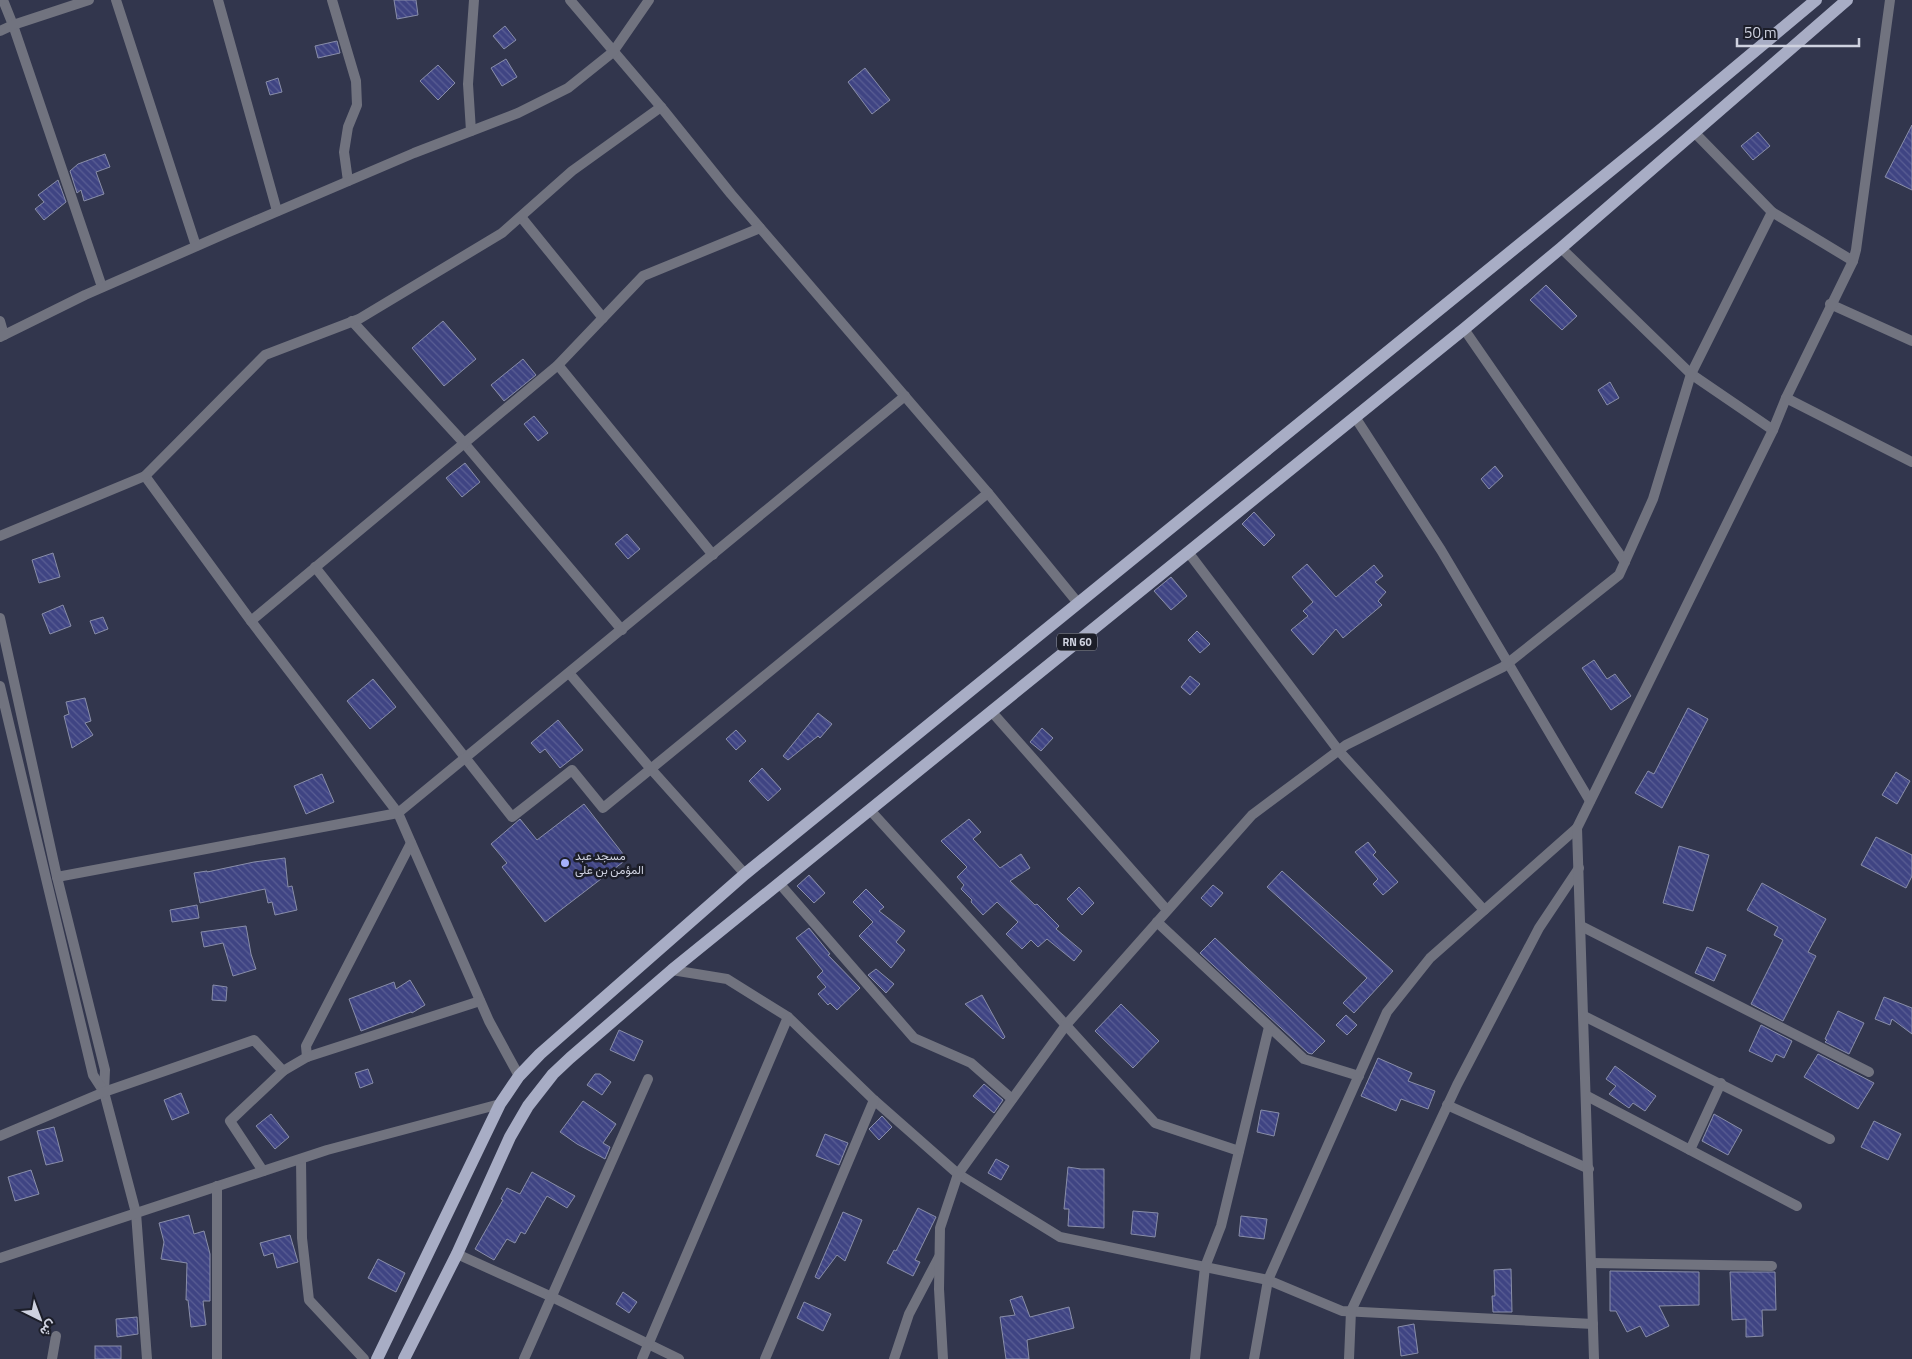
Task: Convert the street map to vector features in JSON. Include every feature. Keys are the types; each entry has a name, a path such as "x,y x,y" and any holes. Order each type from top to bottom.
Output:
{"main road":[{"name":"RN 60","path":"377,1359 500,1104 519,1076 540,1054 746,874 1658,132 1816,0"},
{"name":"RN 60","path":"404,1359 457,1254 510,1137 538,1092 570,1058 672,970 1464,329 1561,248 1847,0"}],"street":[{"path":"2,0 13,25 102,287"},
{"path":"0,31 89,0"},
{"path":"116,0 196,246"},
{"path":"218,0 277,212"},
{"path":"332,0 356,81 357,105 348,127 344,152 348,182"},
{"path":"471,131 468,84 474,0"},
{"path":"570,0 760,228 988,493 1078,603"},
{"path":"0,321 2,336 102,287 196,246 518,113 568,88 613,52 649,0"},
{"path":"1254,1359 1268,1280 1387,1012 1430,958 1577,828 1773,430 1830,304 1853,261 1890,0"},
{"path":"0,536 145,476 265,355 352,322 502,233 572,171 661,107"},
{"path":"1694,132 1772,212 1853,261"},
{"path":"943,1359 939,1289 940,1228 958,1174 1012,1098 1066,1025 1252,815 1346,746 1503,667 1619,575 1653,499 1691,374 1772,212"},
{"path":"521,217 603,318"},
{"path":"251,620 558,365 643,276 760,228"},
{"path":"1561,248 1691,374 1773,430"},
{"path":"1830,304 1912,341"},
{"path":"352,322 464,443 622,630"},
{"path":"1464,329 1625,562"},
{"path":"558,365 713,555"},
{"path":"57,877 398,813 905,396"},
{"path":"1786,398 1912,462"},
{"path":"1355,417 1441,550 1590,801"},
{"path":"145,476 251,620 398,813 489,1021 519,1076"},
{"path":"315,567 512,817 572,770 603,808 988,493"},
{"path":"1188,552 1338,751 1484,910"},
{"path":"0,618 57,877 105,1070 104,1092 136,1213 141,1258 147,1359"},
{"path":"569,673 651,769 746,874"},
{"path":"0,686 93,1075 104,1092"},
{"path":"992,711 1023,749 1167,910"},
{"path":"870,810 1155,1123 1239,1151"},
{"path":"1577,828 1594,1359"},
{"path":"308,1057 306,1046 411,843"},
{"path":"1349,1359 1351,1311 1447,1105 1539,928 1579,868"},
{"path":"779,883 914,1038 971,1063 1012,1098"},
{"path":"1157,922 1304,1059 1359,1076"},
{"path":"1581,926 1868,1072"},
{"path":"672,970 727,979 788,1017 874,1100 958,1174 1060,1237 1268,1280 1342,1310 1593,1324"},
{"path":"263,1171 230,1121 283,1071 308,1057 480,1001"},
{"path":"1584,1016 1830,1139"},
{"path":"642,1359 788,1017"},
{"path":"1195,1359 1205,1267 1221,1226 1270,1027"},
{"path":"0,1136 104,1092 254,1040 283,1071"},
{"path":"524,1359 648,1080"},
{"path":"1690,1150 1721,1084"},
{"path":"1587,1096 1797,1206"},
{"path":"765,1359 874,1100"},
{"path":"0,1258 301,1159 500,1104"},
{"path":"1447,1105 1589,1169"},
{"path":"301,1159 302,1238 309,1300 364,1359"},
{"path":"217,1186 217,1359"},
{"path":"457,1254 552,1297 679,1359"},
{"path":"894,1359 909,1314 939,1256"},
{"path":"1592,1263 1772,1266"},
{"path":"52,1359 56,1336"}],"building":[{"path":"394,0 416,0 418,15 397,19"},
{"path":"505,26 516,40 504,49 493,36"},
{"path":"337,41 340,53 318,58 315,46"},
{"path":"506,59 517,77 502,86 491,68"},
{"path":"438,65 455,83 438,100 420,81"},
{"path":"865,68 890,100 872,114 848,82"},
{"path":"278,78 282,92 270,95 266,82"},
{"path":"1912,125 1912,190 1885,177"},
{"path":"1758,132 1770,146 1753,160 1741,146"},
{"path":"105,154 110,167 96,172 104,194 84,201 81,190 77,193 70,171 78,164"},
{"path":"58,180 66,202 44,220 35,209 44,202 38,195"},
{"path":"1546,285 1577,316 1562,330 1530,300"},
{"path":"443,321 476,359 444,386 412,348"},
{"path":"523,359 536,375 504,401 491,385"},
{"path":"1610,382 1619,398 1607,405 1598,390"},
{"path":"534,416 548,433 538,441 524,424"},
{"path":"465,463 480,482 462,497 446,478"},
{"path":"1495,466 1503,476 1489,489 1481,479"},
{"path":"1254,512 1275,535 1264,546 1242,524"},
{"path":"627,534 640,549 628,559 615,544"},
{"path":"53,553 60,577 39,583 32,560"},
{"path":"1307,564 1336,597 1374,565 1383,576 1375,582 1386,592 1378,601 1382,605 1343,638 1336,629 1313,655 1291,630 1308,616 1303,611 1313,602 1292,577"},
{"path":"1171,577 1187,596 1171,610 1154,591"},
{"path":"63,605 71,626 50,634 42,614"},
{"path":"103,617 108,629 95,634 90,621"},
{"path":"1197,631 1210,644 1200,653 1188,640"},
{"path":"1594,660 1607,679 1615,674 1631,696 1611,710 1582,668"},
{"path":"1190,676 1200,684 1190,695 1181,687"},
{"path":"373,679 396,707 370,729 347,701"},
{"path":"85,698 91,721 85,723 93,735 72,748 64,716 69,714 66,702"},
{"path":"1688,708 1708,719 1662,808 1635,793 1648,771 1654,774"},
{"path":"818,713 832,724 820,738 818,736 788,760 783,756"},
{"path":"558,720 583,750 560,768 545,749 540,753 531,743"},
{"path":"1042,728 1053,738 1041,751 1030,742"},
{"path":"736,730 746,741 736,750 726,739"},
{"path":"762,768 781,789 768,801 749,781"},
{"path":"1896,772 1910,781 1897,804 1882,795"},
{"path":"322,774 334,802 306,814 294,786"},
{"name":"مسجد عبد المؤمن بن على","path":"584,804 627,859 545,922 502,867 507,863 491,844 520,819 537,840"},
{"path":"969,819 981,832 973,839 1000,868 1021,854 1030,868 1010,881 1059,926 1056,929 1082,951 1074,961 1047,939 1038,947 1031,940 1022,949 1006,934 1018,922 997,902 983,915 961,889 964,885 957,877 967,867 941,841"},
{"path":"1876,837 1912,855 1912,876 1906,888 1861,865"},
{"path":"1368,842 1376,852 1373,855 1398,882 1383,895 1373,884 1378,879 1355,852"},
{"path":"1679,846 1709,855 1693,911 1663,903"},
{"path":"285,858 288,887 292,886 297,910 275,915 272,902 268,903 265,889 200,903 194,873"},
{"path":"1282,871 1393,971 1354,1013 1343,1003 1367,978 1267,887"},
{"path":"809,875 825,893 814,903 797,886"},
{"path":"1762,883 1826,919 1808,952 1816,956 1783,1021 1751,1004 1783,940 1774,935 1778,927 1747,910"},
{"path":"1213,885 1223,893 1211,907 1201,898"},
{"path":"1079,887 1094,903 1082,915 1067,899"},
{"path":"866,889 884,907 879,911 905,931 896,942 905,950 891,968 859,936 873,922 853,902"},
{"path":"197,905 199,918 172,922 170,910"},
{"path":"246,926 256,969 233,976 223,943 204,947 201,932"},
{"path":"809,928 830,954 828,955 860,988 837,1010 830,1003 828,1005 818,994 826,987 817,977 823,971 796,938"},
{"path":"1215,938 1325,1041 1312,1054 1308,1053 1200,953"},
{"path":"1707,947 1726,955 1714,981 1695,973"},
{"path":"876,969 894,984 886,993 868,975"},
{"path":"410,980 425,1005 412,1013 361,1031 349,999 394,982 396,989"},
{"path":"213,985 227,987 226,1001 212,1000"},
{"path":"982,995 1005,1037 1003,1039 965,1004"},
{"path":"1884,997 1912,1008 1912,1034 1892,1019 1890,1025 1875,1019"},
{"path":"1121,1004 1159,1041 1133,1068 1095,1031"},
{"path":"1838,1011 1864,1023 1849,1054 1825,1042"},
{"path":"1346,1015 1357,1025 1347,1035 1336,1025"},
{"path":"1761,1025 1792,1041 1784,1058 1776,1054 1772,1062 1749,1051"},
{"path":"619,1030 643,1041 634,1061 610,1050"},
{"path":"1818,1054 1874,1083 1858,1109 1804,1077"},
{"path":"1378,1058 1412,1073 1408,1081 1435,1091 1428,1109 1401,1099 1396,1111 1361,1096"},
{"path":"1615,1066 1656,1096 1645,1111 1633,1103 1629,1108 1609,1094 1616,1086 1606,1079"},
{"path":"368,1069 373,1083 360,1088 355,1073"},
{"path":"595,1074 600,1074 611,1082 602,1095 587,1085"},
{"path":"984,1084 1003,1100 994,1113 973,1096"},
{"path":"181,1093 189,1113 172,1120 164,1100"},
{"path":"583,1101 616,1124 603,1143 610,1147 605,1159 577,1144 560,1132"},
{"path":"1261,1110 1279,1113 1274,1136 1257,1132"},
{"path":"271,1114 289,1137 275,1149 256,1126"},
{"path":"1714,1114 1742,1130 1728,1155 1702,1141"},
{"path":"882,1116 892,1127 879,1140 869,1129"},
{"path":"1874,1121 1901,1134 1888,1160 1861,1147"},
{"path":"54,1127 63,1161 46,1165 37,1131"},
{"path":"825,1134 848,1143 839,1165 816,1156"},
{"path":"996,1159 1009,1166 1001,1180 988,1173"},
{"path":"1068,1167 1104,1169 1104,1228 1068,1226 1069,1209 1064,1209"},
{"path":"31,1170 39,1194 15,1201 8,1177"},
{"path":"532,1172 575,1196 567,1208 547,1196 525,1234 521,1232 515,1243 507,1239 494,1260 475,1249 503,1200 501,1199 507,1188 520,1194"},
{"path":"918,1208 936,1217 915,1260 920,1262 913,1276 887,1263 894,1250 896,1251"},
{"path":"1133,1211 1158,1213 1155,1237 1131,1234"},
{"path":"843,1212 862,1220 845,1261 837,1255 819,1279 815,1277"},
{"path":"189,1215 194,1234 204,1231 210,1254 210,1301 203,1301 206,1325 191,1327 188,1300 186,1300 187,1263 161,1259 164,1242 159,1223"},
{"path":"1241,1216 1267,1219 1264,1239 1239,1236"},
{"path":"290,1235 298,1262 277,1268 273,1253 264,1256 260,1243"},
{"path":"378,1259 405,1273 396,1292 368,1278"},
{"path":"1511,1269 1512,1312 1493,1312 1492,1296 1495,1296 1494,1270"},
{"path":"1610,1271 1699,1272 1699,1305 1659,1306 1669,1326 1646,1337 1640,1326 1627,1332 1616,1311 1610,1311"},
{"path":"1730,1272 1775,1272 1776,1310 1762,1310 1763,1336 1746,1337 1746,1319 1732,1320"},
{"path":"623,1292 637,1302 629,1313 616,1304"},
{"path":"1022,1296 1030,1317 1069,1307 1074,1328 1027,1340 1029,1359 1006,1359 1000,1317 1015,1315 1010,1300"},
{"path":"804,1302 831,1314 823,1331 797,1318"},
{"path":"137,1317 138,1334 117,1337 116,1319"},
{"path":"1414,1324 1418,1353 1401,1356 1398,1327"},
{"path":"95,1346 121,1346 121,1359 95,1359"}],"place":[{"name":"مسجد عبد المؤمن بن على","path":"565,863"}]}
